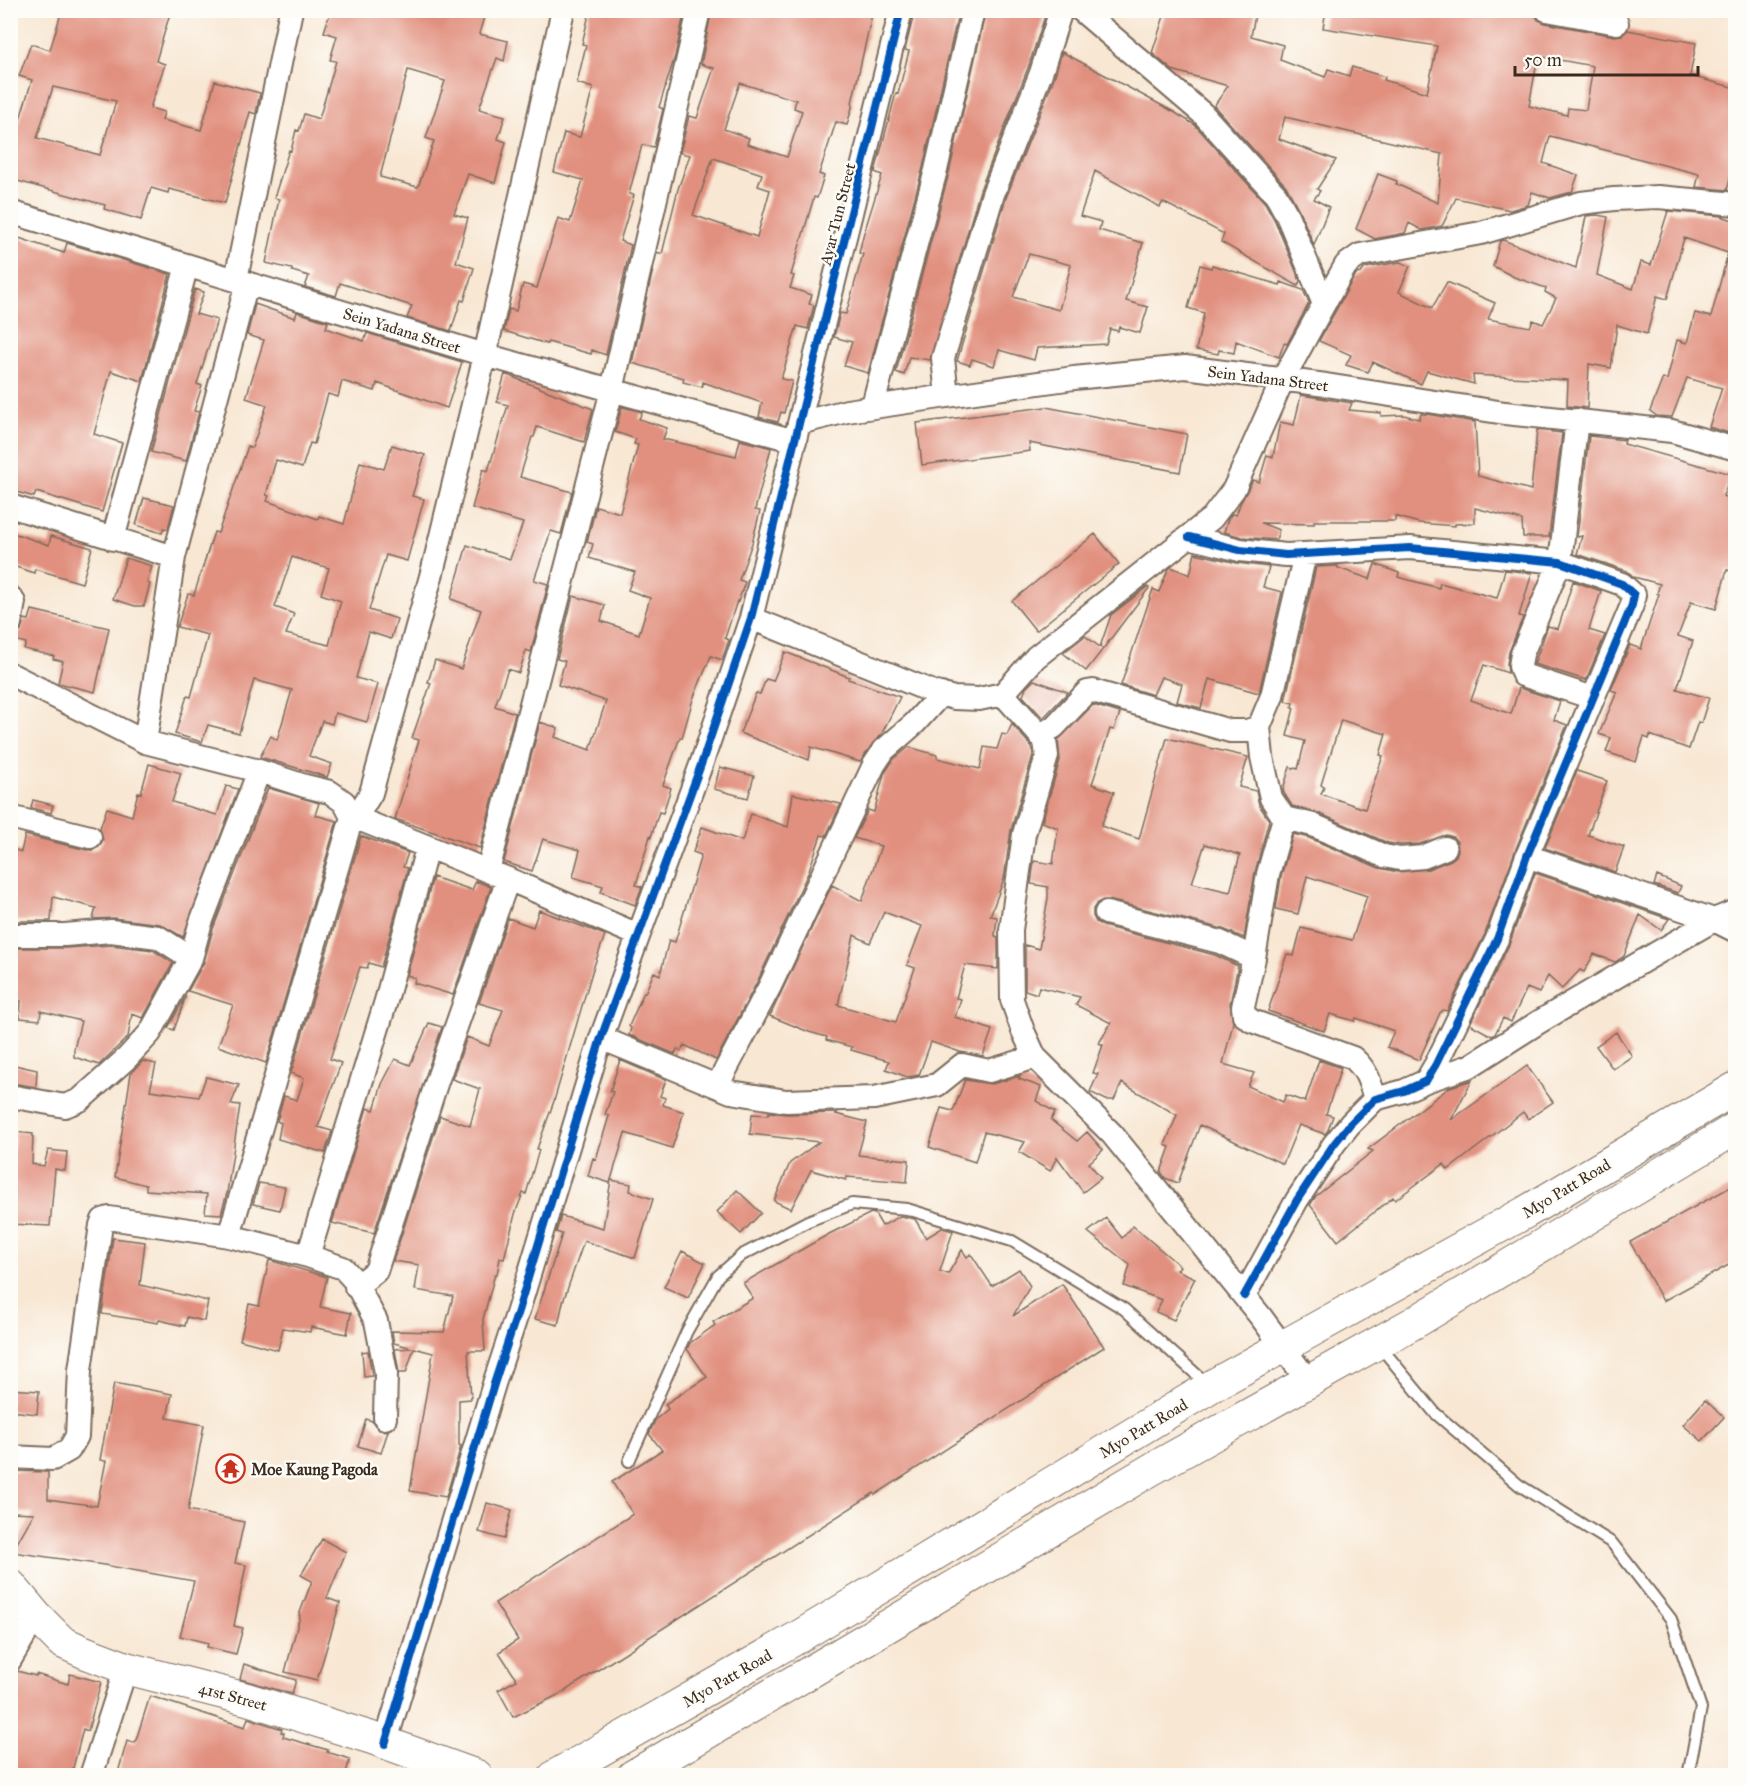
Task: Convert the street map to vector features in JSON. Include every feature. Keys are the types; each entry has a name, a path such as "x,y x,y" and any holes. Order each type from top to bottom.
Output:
{"main road":[{"name":"Myo Patt Road","path":"555,1776 800,1636 1210,1387 1526,1212 1736,1088"},
{"path":"633,1776 1152,1469 1417,1321 1736,1128"},
{"path":"1132,1434 1152,1469"},
{"name":"41st Street","path":"10,1585 62,1642 126,1668 247,1699 372,1738 477,1776"},
{"path":"800,1636 817,1668"}],"street":[{"path":"145,742 174,557 241,281 291,10"},
{"path":"229,1236 354,817 371,793 433,569 485,355 563,10"},
{"path":"356,1287 376,1271 436,1084 498,875 699,10"},
{"name":"Ayar Tun Street","path":"385,1744 601,1038 702,762 751,618 901,10"},
{"path":"871,407 936,170 973,10"},
{"path":"947,396 943,358 993,194 1041,73 1061,10"},
{"path":"1081,10 1203,114 1276,195 1287,215 1324,304"},
{"path":"1547,10 1617,23"},
{"path":"751,618 940,694 954,698 979,699 1003,694 1036,657 1212,518 1234,489 1283,379 1324,304 1346,265 1360,255 1481,233 1589,202 1658,197 1736,204"},
{"name":"Sein Yadana Street","path":"10,212 485,355 612,390 797,432 847,411 1074,378 1185,367 1283,379 1505,414 1672,431 1736,449"},
{"path":"113,538 188,265"},
{"path":"1577,420 1560,562 1522,654 1520,666 1523,675 1593,698"},
{"path":"10,506 174,557"},
{"path":"1189,537 1240,550 1286,555 1410,548 1560,562 1622,584 1634,595 1632,605 1527,856 1497,939 1426,1081"},
{"path":"1305,554 1272,696 1259,727 1262,757 1271,798 1284,818 1313,825 1384,856 1400,859 1423,858 1444,848"},
{"path":"10,597 14,602 10,623"},
{"path":"10,674 145,742 330,792 344,802 354,817 638,935"},
{"path":"1040,735 1054,728 1087,693 1093,691 1230,731 1247,731 1259,727"},
{"path":"717,1086 770,986 874,765 884,750 915,723 940,694"},
{"path":"1003,694 1045,741 1047,756 1024,834 1011,930 1012,1000 1023,1031 1035,1056 1112,1134 1244,1296 1308,1381"},
{"path":"10,1096 65,1106 80,1100 127,1058 150,1033 190,958 200,925 259,771"},
{"path":"10,817 90,837"},
{"path":"1284,818 1268,874 1243,1007 1244,1015 1252,1021 1353,1058 1368,1074 1375,1099"},
{"path":"308,1256 386,1000 427,848"},
{"path":"1527,856 1714,920 1736,931"},
{"path":"1244,1296 1297,1200 1317,1169 1350,1124 1375,1099 1404,1091 1470,1066 1539,1022 1714,920 1736,911"},
{"path":"1106,913 1220,942 1254,958"},
{"path":"10,935 65,935 111,931 135,934 158,937 190,958"},
{"path":"601,1038 731,1092 786,1101 874,1098 938,1085 962,1065 989,1071 1035,1056"},
{"path":"10,1457 53,1459 69,1450 77,1436 80,1370 103,1220 109,1218 229,1236 308,1256 343,1268 354,1280 376,1321 386,1373 385,1418"},
{"path":"10,1660 36,1616"},
{"path":"91,1776 126,1668"}],"lane":[{"path":"629,1461 687,1331 718,1276 742,1255 808,1221 852,1204 908,1209 1012,1240 1124,1309 1210,1387"},
{"path":"1376,1343 1435,1413 1519,1485 1612,1543 1671,1619 1701,1708 1688,1776"}],"building":[{"path":"62,10 171,10 156,61 165,64 150,108 164,112 162,120 201,130 215,81 260,93 256,114 250,112 225,203 169,189 168,193 151,188 141,220 104,209 105,205 10,179 10,130 16,132 32,80 19,76 31,44 50,50","holes":["53,87 116,101 100,155 37,138"]},
{"path":"331,10 486,10 479,34 508,41 504,61 497,58 479,109 505,116 498,139 506,142 495,183 468,174 454,214 468,218 456,262 474,268 464,301 461,300 451,331 407,318 412,306 340,283 336,296 305,287 309,276 266,263 279,199 274,198 289,150 291,151 296,130 299,131 304,114 319,119 336,61 330,60 337,36 324,32","holes":["408,70 445,81 426,138 434,141 418,187 380,177"]},
{"path":"590,10 685,10 675,56 659,107 663,109 654,147 642,145 629,194 634,195 620,241 631,245 606,355 592,350 591,354 548,342 547,344 504,331 509,309 516,311 523,284 537,288 558,218 570,222 583,180 554,172 564,133 580,137 593,88 577,83 586,45 582,44"},
{"path":"712,10 873,10 847,125 836,122 819,174 824,176 817,198 814,197 791,275 794,276 790,288 812,295 809,304 814,305 808,329 797,326 781,379 792,381 784,413 781,412 778,422 759,417 762,403 703,382 702,387 683,382 684,378 632,363 657,252 662,254 678,189 690,155 680,153 689,116 697,118 714,68 701,64","holes":["740,83 796,100 794,108 802,111 787,157 747,144 749,138 724,129","713,158 762,174 758,186 770,190 757,237 693,215"]},
{"path":"915,10 959,10 923,167 868,373 844,366 852,342 834,337 840,313 846,314 863,254 859,253 863,236 882,175 875,172 909,51 905,50"},
{"path":"986,10 1033,10 1045,16 1028,68 980,190 930,360 909,357 904,375 896,372 949,173"},
{"path":"1166,10 1256,10 1251,36 1283,45 1280,60 1325,77 1328,69 1349,76 1352,67 1385,77 1384,80 1427,93 1437,46 1323,28 1326,10 1462,10 1505,17 1506,10 1523,10 1534,13 1538,20 1545,23 1615,36 1622,35 1628,30 1696,43 1690,76 1736,88 1736,155 1727,190 1696,187 1699,174 1550,136 1543,163 1578,175 1572,192 1550,198 1532,192 1528,205 1510,210 1456,198 1442,226 1422,230 1409,223 1405,233 1375,239 1356,229 1378,174 1397,181 1396,184 1438,203 1442,154 1285,117 1279,139 1336,160 1317,189 1320,191 1314,199 1329,207 1314,245 1286,186 1214,106 1228,86 1172,70 1152,53","holes":["1538,56 1593,66 1586,110 1568,108 1567,115 1529,106"]},
{"path":"1062,52 1195,125 1265,203 1300,281 1298,286 1221,242 1224,234 1163,202 1160,207 1095,171 1080,216 1101,222 1099,230 1143,243 1126,301 1148,307 1140,333 1119,327 1118,331 1110,329 1106,344 1037,348 1034,360 999,350 994,366 972,359 970,365 957,361 1006,198 1054,78","holes":["1029,254 1071,265 1059,310 1013,297"]},
{"path":"1668,211 1721,216 1736,221 1736,238 1731,250 1736,251 1736,423 1732,434 1709,427 1722,388 1687,378 1672,417 1657,416 1650,411 1663,378 1667,380 1677,340 1687,343 1695,313 1711,317 1728,253 1684,238 1667,299 1657,296 1647,334 1617,325 1611,368 1589,364 1587,408 1567,406 1568,380 1473,375 1474,384 1427,371 1421,384 1373,362 1368,372 1346,365 1351,355 1319,341 1356,274 1361,273 1365,268 1400,262 1410,266 1399,292 1432,308 1447,282 1495,303 1488,319 1530,327 1533,320 1543,324 1556,298 1545,292 1546,288 1514,277 1493,266 1500,241 1503,240 1576,268 1586,216 1608,217 1597,275 1633,289 1641,262 1651,265"},
{"path":"10,235 64,253 67,243 170,274 142,381 111,371 94,434 122,443 102,512 36,492 34,497 10,490"},
{"path":"1200,265 1211,268 1212,265 1280,285 1281,282 1303,290 1309,303 1287,344 1284,343 1279,357 1236,341 1234,353 1219,350 1218,354 1196,350 1204,313 1188,308"},
{"path":"195,289 204,292 196,314 217,320 197,384 202,386 194,411 199,412 186,461 151,452"},
{"path":"255,304 295,318 297,312 328,322 326,328 364,341 367,333 462,362 447,408 377,383 375,391 342,381 338,397 328,394 314,444 310,443 302,468 276,460 266,495 269,496 267,501 318,519 319,516 344,524 360,462 384,469 392,445 425,455 412,496 424,499 407,561 386,555 369,610 397,619 391,639 369,632 356,678 378,684 367,722 335,713 332,724 322,721 309,756 332,764 327,777 260,757 271,736 277,740 292,690 254,680 239,733 208,725 202,742 175,734 187,696 191,697 208,635 177,627 188,594 194,595 214,532 218,533 248,446 252,448 267,405 246,398 264,340 247,335","holes":["292,557 329,568 321,594 341,601 329,645 286,634 294,614 275,607"]},
{"path":"505,374 593,409 584,442 537,427 520,477 572,492 561,534 551,531 534,580 548,584 531,652 526,650 519,673 508,669 495,706 515,713 480,848 395,819 419,740 412,738 431,683 428,682 435,660 461,669 481,610 451,599 467,545 510,559 523,523 472,508 483,469 488,471 508,405 497,402"},
{"path":"1301,395 1352,403 1349,410 1381,413 1381,416 1404,415 1419,419 1421,414 1426,414 1475,422 1478,476 1531,490 1537,430 1562,433 1549,537 1523,537 1522,520 1475,508 1475,523 1455,524 1455,526 1419,523 1395,516 1395,521 1261,523 1279,530 1276,540 1242,537 1224,532 1228,519 1232,514 1236,515 1253,480 1259,482 1267,455 1273,457 1280,422 1294,425"},
{"path":"622,407 642,412 639,419 667,428 663,439 736,456 740,440 771,448 755,510 760,511 739,580 745,582 725,638 729,640 722,660 711,656 693,699 682,738 680,737 663,785 671,788 663,813 659,812 650,836 636,885 642,887 635,905 601,892 603,886 573,877 580,850 543,839 532,871 504,862 540,722 558,728 555,737 590,750 606,701 558,685 565,661 557,659 573,596 605,605 601,621 639,634 650,598 628,590 635,572 589,558 593,544 587,542 596,506 620,513 638,445 634,444 636,439 615,432"},
{"path":"1046,407 1187,434 1180,472 1029,443 1030,451 922,465 917,423"},
{"path":"1589,436 1625,440 1624,444 1731,474 1723,496 1736,501 1736,572 1727,570 1716,609 1691,602 1678,636 1693,641 1677,689 1709,698 1701,723 1698,722 1689,749 1650,735 1649,739 1644,737 1636,762 1606,752 1611,738 1599,734 1617,692 1611,690 1630,645 1641,649 1659,594 1657,593 1660,584 1634,577 1627,571 1577,554 1582,536 1577,537"},
{"path":"144,498 174,505 168,529 164,528 162,533 136,525"},
{"path":"10,532 49,545 51,536 92,548 82,583 35,569 34,573 10,565"},
{"path":"1095,534 1119,564 1036,631 1012,601"},
{"path":"1195,553 1237,563 1269,567 1263,587 1282,592 1259,693 1209,679 1201,708 1177,702 1182,684 1161,677 1153,695 1121,685 1153,589 1159,592 1171,567 1190,575"},
{"path":"126,558 152,566 144,606 135,606 113,599"},
{"path":"1375,564 1399,573 1398,577 1439,588 1440,583 1497,598 1505,570 1532,573 1519,616 1523,617 1509,652 1508,673 1484,665 1471,700 1511,714 1519,688 1560,701 1554,720 1567,725 1515,851 1485,934 1447,1011 1443,1010 1440,1013 1419,1060 1387,1047 1394,1031 1356,1018 1355,1021 1330,1014 1324,1031 1268,1011 1287,954 1294,956 1301,928 1352,940 1367,896 1307,876 1298,914 1276,909 1281,877 1293,834 1309,838 1379,868 1398,872 1428,869 1451,860 1456,856 1458,850 1457,842 1453,837 1446,835 1420,844 1388,843 1318,813 1292,806 1284,793 1283,789 1290,767 1298,769 1305,741 1287,736 1294,708 1293,703 1285,701 1316,567 1338,566 1338,568 1370,579","holes":["1341,720 1386,734 1380,755 1383,756 1365,809 1321,794 1324,787 1321,785"]},
{"path":"1573,581 1601,591 1589,630 1605,635 1586,680 1534,664 1548,626 1558,629"},
{"path":"1147,587 1149,588 1086,671 1063,653 1085,636 1100,647 1111,615"},
{"path":"32,610 109,628 95,692 58,683 63,661 53,659 54,656 24,649 26,643 11,639 21,631 24,619 29,620"},
{"path":"785,652 849,677 848,679 900,697 881,735 860,762 811,747 809,760 740,733 756,693 760,694 766,679 773,681"},
{"path":"1034,680 1068,692 1043,718 1023,696 1026,688"},
{"path":"1093,705 1120,713 1114,730 1110,729 1092,784 1114,792 1101,826 1139,839 1167,738 1248,757 1239,787 1256,791 1259,805 1269,820 1255,872 1244,938 1223,929 1109,900 1097,903 1093,909 1093,916 1096,922 1103,926 1215,955 1238,966 1230,1004 1233,1023 1223,1064 1254,1073 1248,1086 1283,1102 1286,1095 1305,1102 1319,1060 1341,1068 1326,1114 1333,1116 1328,1130 1325,1134 1299,1125 1283,1164 1200,1125 1178,1183 1165,1178 1161,1172 1170,1147 1165,1145 1177,1115 1122,1083 1114,1100 1106,1100 1090,1092 1098,1074 1093,1073 1103,1045 1099,1043 1111,1023 1076,1005 1080,997 1039,987 1037,994 1025,990 1025,945 1039,949 1048,898 1048,887 1031,884 1034,861 1053,864 1058,828 1042,822 1060,760 1058,740","holes":["1205,844 1240,855 1230,892 1192,883"]},
{"path":"1012,724 1032,747 1033,755 1011,830 1004,879 990,916 997,917 995,936 998,937 998,969 965,965 956,998 961,999 955,1017 992,1030 983,1056 960,1052 931,1042 919,1075 907,1077 886,1069 889,1061 851,1050 852,1047 826,1040 827,1037 770,1016 832,885 862,901 881,846 854,838 868,810 874,812 884,774 894,759 909,747 937,755 937,758 980,769 984,747 997,749 1002,734 1007,735","holes":["884,912 922,926 907,965 915,968 896,1022 838,1005 854,935 870,943"]},
{"path":"149,764 181,773 172,802 217,815 226,786 238,789 183,937 160,924 113,918 93,919 96,908 53,897 51,921 10,921 10,848 21,852 25,835 87,850 99,847 103,840 100,828 107,808 132,816"},
{"path":"720,767 754,776 748,798 714,789"},
{"path":"1577,771 1607,781 1588,835 1624,847 1615,872 1545,848"},
{"path":"268,788 319,803 315,815 337,821 266,1063 218,1046 233,1005 188,991 204,962 213,929"},
{"path":"793,794 841,804 826,836 821,835 808,873 758,980 716,1060 684,1045 681,1051 677,1049 675,1054 629,1035 631,1028 629,1026 654,972 660,975 669,940 675,942 701,855 693,852 702,827 742,841 751,814 788,827"},
{"path":"33,800 53,805 51,813 31,808"},
{"path":"361,836 408,853 403,867 408,868 381,967 369,963 367,968 360,967 330,1059 341,1063 318,1127 332,1131 325,1153 278,1139 281,1123 277,1121 284,1096 297,1100 304,1078 291,1073"},
{"path":"1535,873 1669,919 1661,930 1640,915 1624,956 1615,962 1594,954 1584,972 1580,970 1562,989 1548,976 1539,993 1527,988 1511,1022 1503,1018 1492,1036 1470,1024 1509,945"},
{"path":"1657,876 1681,886 1678,893 1654,885"},
{"path":"433,877 472,890 476,881 491,887 453,995 414,983 415,978 407,975"},
{"path":"539,910 605,935 537,1149 539,1150 526,1194 523,1193 515,1214 504,1259 500,1258 497,1274 495,1274 483,1319 485,1351 468,1351 471,1399 459,1400 459,1445 461,1446 446,1497 410,1491 433,1353 414,1348 406,1373 399,1373 395,1349 412,1348 394,1343 392,1331 444,1332 453,1296 415,1290 419,1265 393,1261 440,1116 470,1126 480,1089 452,1079 467,1037 489,1046 503,1010 479,1003 508,918 533,927"},
{"path":"111,945 153,950 173,963 143,1018 132,1014 128,1037 99,1065 74,1057 81,1021 41,1011 40,1020 20,1018 21,1001 10,1000 10,948"},
{"path":"186,996 174,1030 168,1028"},
{"path":"429,1023 442,1027 374,1233 332,1223 367,1108 374,1110 382,1084 395,1059 410,1065"},
{"path":"1616,1032 1632,1056 1613,1069 1596,1046"},
{"path":"620,1060 666,1080 660,1096 665,1098 663,1105 684,1112 672,1148 625,1133 610,1183 588,1176 593,1158 596,1159 609,1116 605,1115"},
{"path":"143,1061 156,1064 150,1090 199,1097 206,1077 239,1085 231,1104 240,1105 227,1193 221,1214 205,1213 207,1194 146,1190 146,1185 115,1177 131,1073"},
{"path":"15,1065 37,1070 36,1087 11,1083"},
{"path":"1527,1066 1553,1102 1528,1119 1523,1112 1448,1170 1444,1164 1395,1200 1393,1197 1338,1241 1310,1205 1316,1196 1373,1151 1368,1149 1450,1087 1472,1080 1451,1120"},
{"path":"1020,1076 1019,1079 1041,1087 1036,1101 1055,1112 1051,1120 1077,1141 1087,1132 1103,1150 1089,1163 1101,1178 1083,1192 1057,1157 1050,1171 1019,1152 1025,1142 984,1132 975,1162 929,1147 941,1108 953,1111 965,1080 992,1084"},
{"path":"769,1112 837,1113 867,1122 858,1155 909,1160 907,1182 847,1177 846,1180 811,1170 791,1209 774,1201 790,1163 819,1142 750,1134 752,1114 768,1115"},
{"path":"15,1132 33,1134 32,1164 44,1166 48,1150 67,1152 65,1171 55,1169 50,1226 10,1224 10,1175"},
{"path":"611,1180 631,1184 630,1191 653,1199 635,1258 584,1241 563,1302 558,1325 535,1319 562,1234 556,1232 561,1216 603,1228"},
{"path":"259,1183 285,1187 280,1210 253,1204"},
{"path":"1736,1184 1736,1261 1663,1301 1630,1242"},
{"path":"737,1190 761,1213 741,1234 717,1212"},
{"path":"871,1213 875,1214 882,1226 900,1216 915,1219 926,1238 942,1228 953,1231 940,1271 948,1274 962,1250 967,1257 971,1254 992,1286 1019,1269 1030,1286 1013,1316 1062,1284 1104,1347 562,1693 513,1717 498,1690 517,1680 499,1652 518,1640 495,1603 633,1514 612,1482 662,1450 649,1434 656,1419 668,1409 665,1404 707,1377 687,1349 690,1343 715,1325 713,1322 753,1298 743,1283"},
{"path":"1106,1218 1122,1238 1133,1226 1180,1266 1177,1270 1195,1278 1174,1320 1156,1312 1162,1300 1124,1286 1130,1265 1088,1232"},
{"path":"113,1238 145,1242 140,1285 208,1301 204,1321 187,1317 185,1326 159,1320 158,1323 102,1314"},
{"path":"682,1251 705,1263 688,1298 664,1287"},
{"path":"269,1260 327,1277 320,1307 351,1313 347,1334 311,1327 310,1332 283,1328 278,1350 240,1340 249,1304 259,1306"},
{"path":"368,1351 372,1376 364,1377 362,1352"},
{"path":"114,1383 172,1394 167,1418 204,1425 188,1510 244,1522 235,1563 246,1565 234,1626 243,1628 236,1654 207,1647 208,1643 180,1636 194,1581 12,1552 34,1513 10,1512 10,1471 48,1472 48,1499 97,1506 106,1461 100,1460"},
{"path":"10,1389 39,1391 37,1414 10,1411"},
{"path":"1705,1400 1724,1417 1702,1441 1683,1425"},
{"path":"366,1419 372,1421 379,1430 388,1431 381,1453 358,1446"},
{"path":"487,1503 512,1510 504,1539 479,1532"},
{"path":"322,1539 346,1552 327,1598 340,1603 317,1680 285,1672 299,1615 312,1581 301,1575"},
{"path":"244,1664 296,1680 292,1694 240,1679"},
{"path":"17,1671 68,1684 70,1674 101,1682 88,1731 83,1729 71,1776 10,1776 10,1673"},
{"path":"150,1696 245,1727 248,1718 282,1729 283,1737 350,1759 345,1776 117,1776 127,1741 135,1743"}],"cycle path":[{"path":"385,1744 601,1038 702,762 751,618 901,10"},
{"path":"1189,537 1240,550 1286,555 1410,548 1560,562 1622,584 1634,595 1632,605 1527,856 1497,939 1436,1064 1426,1081 1404,1091 1375,1099 1350,1124 1297,1200 1244,1296"}],"place":[{"name":"Moe Kaung Pagoda","path":"230,1469"}]}
